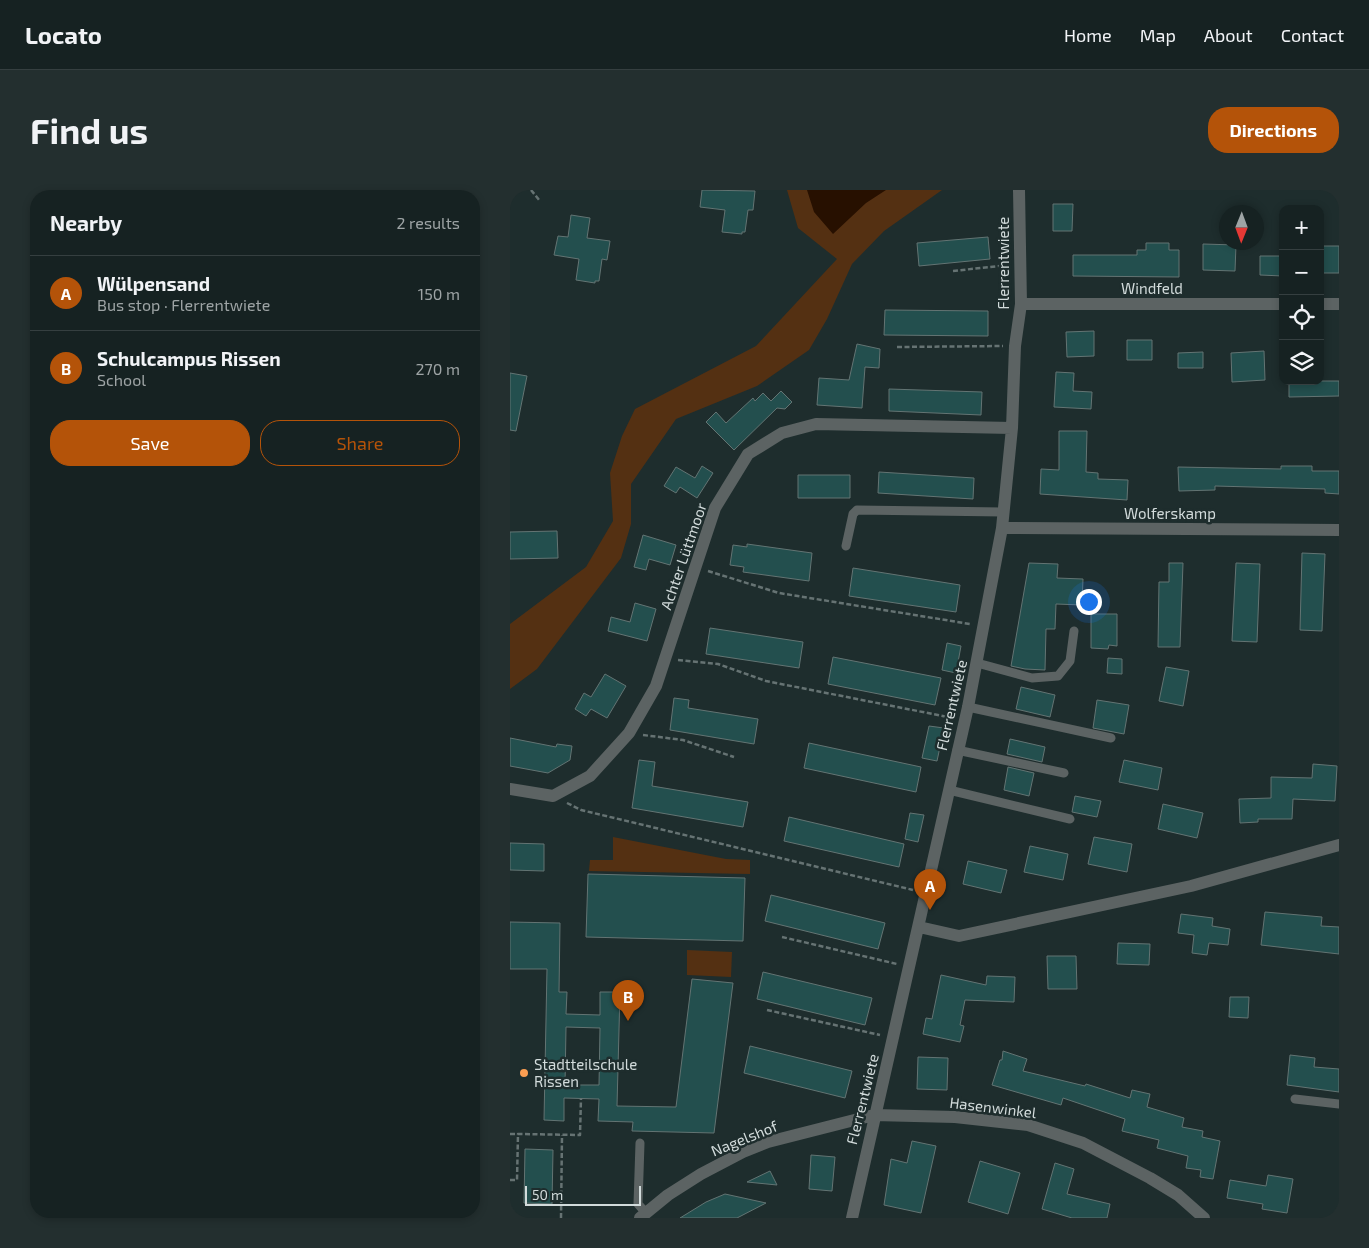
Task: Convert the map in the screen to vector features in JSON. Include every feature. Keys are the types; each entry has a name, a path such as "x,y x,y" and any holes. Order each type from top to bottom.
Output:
{"street":[{"name":"Flerrentwiete","path":"852,1218 968,707 1002,528 1012,428 1015,346 1021,304 1019,190"},
{"name":"Windfeld","path":"1021,304 1279,304"},
{"path":"1324,304 1339,304"},
{"name":"Achter Lüttmoor","path":"552,796 590,776 629,733 656,686 715,508 748,454 782,433 816,424 1012,428"},
{"name":"Wolferskamp","path":"1002,528 1339,530"},
{"path":"510,789 552,796"},
{"path":"919,927 960,936 1182,888 1339,845"},
{"name":"Nagelshof","path":"643,1215 701,1174 744,1152 768,1142 874,1115"},
{"name":"Hasenwinkel","path":"874,1115 955,1117 1028,1125 1083,1143 1150,1178 1178,1195 1201,1217"}],"lane":[{"path":"846,546 853,514 857,510 1003,512"},
{"path":"977,663 1032,678 1058,676 1070,661 1074,631"},
{"path":"968,707 1111,738"},
{"path":"957,750 1064,773"},
{"path":"949,790 1070,819"},
{"path":"1295,1099 1339,1104"},
{"path":"640,1143 638,1204 643,1215"}],"path":[{"path":"531,190 540,201"},
{"path":"952,271 1020,264"},
{"path":"897,347 1015,346"},
{"path":"696,567 779,593 983,626"},
{"path":"665,659 718,664 766,681 964,720"},
{"path":"629,733 683,740 734,757"},
{"path":"552,796 581,810 925,893"},
{"path":"782,937 910,968"},
{"path":"767,1010 894,1038"},
{"path":"510,1134 580,1135 581,1098"},
{"path":"510,1180 517,1180 518,1134"},
{"path":"561,1218 562,1135"}],"shaded area":[{"path":"787,190 942,190 884,231 852,264 827,319 809,350 757,386 676,419 631,484 631,524 621,558 537,669 510,689 510,624 586,567 613,521 610,473 622,436 635,409 756,346 837,259 798,228"},
{"path":"807,190 886,190 866,203 833,234 814,212"},
{"path":"613,837 726,859 750,860 750,874 589,871 590,860 613,860"},
{"path":"687,950 732,952 731,977 687,975"}],"building":[{"path":"702,190 755,191 753,210 748,210 745,232 742,232 742,234 722,232 725,210 700,207"},
{"path":"1053,204 1073,204 1072,231 1053,231"},
{"path":"571,215 590,218 587,238 610,241 607,260 602,259 599,281 595,281 595,283 576,280 579,259 554,255 558,236 568,237"},
{"path":"988,237 990,259 919,266 917,243"},
{"path":"1146,243 1169,243 1169,250 1179,250 1179,277 1073,276 1073,255 1137,255 1137,250 1146,250"},
{"path":"1203,244 1219,244 1219,250 1236,250 1235,271 1203,270"},
{"path":"1324,246 1339,246 1339,273 1324,273"},
{"path":"1260,256 1279,256 1279,276 1260,275"},
{"path":"885,310 988,311 988,336 884,335"},
{"path":"1094,331 1094,356 1067,357 1066,332"},
{"path":"1127,340 1152,340 1152,360 1127,360"},
{"path":"857,344 880,349 879,368 865,367 862,408 817,405 819,378 849,380"},
{"path":"1264,351 1265,380 1232,382 1231,353"},
{"path":"1203,352 1203,368 1178,368 1178,353"},
{"path":"1056,372 1074,373 1073,391 1092,392 1091,409 1054,407"},
{"path":"510,373 527,376 516,431 510,430"},
{"path":"1324,381 1339,381 1339,396 1289,397 1289,385 1324,385"},
{"path":"889,389 982,392 981,415 889,411"},
{"path":"781,391 792,402 785,409 777,408 734,450 706,422 716,412 726,423 753,398 755,401 763,393 771,401"},
{"path":"1059,431 1087,431 1086,472 1098,473 1098,479 1128,480 1127,500 1040,494 1041,469 1059,470"},
{"path":"702,466 713,473 697,498 680,487 676,493 664,486 676,467 695,478"},
{"path":"1281,466 1312,466 1312,471 1339,471 1339,494 1325,493 1325,489 1215,486 1215,490 1179,491 1178,467 1281,469"},
{"path":"879,472 974,478 973,499 878,493"},
{"path":"798,475 850,475 850,498 798,498"},
{"path":"557,531 558,558 510,559 510,532"},
{"path":"643,535 676,545 670,565 649,559 646,570 634,567"},
{"path":"747,544 812,553 809,581 743,572 744,567 730,565 733,545 747,547"},
{"path":"1302,553 1325,554 1322,631 1300,630"},
{"path":"1029,563 1058,564 1057,578 1083,579 1082,605 1056,604 1055,629 1046,629 1045,670 1011,666"},
{"path":"1169,563 1183,563 1180,647 1158,647 1159,582 1169,582"},
{"path":"1236,563 1260,564 1257,642 1232,641"},
{"path":"853,568 960,585 956,612 849,596"},
{"path":"635,603 656,609 647,641 608,631 611,617 630,622"},
{"path":"1091,614 1117,614 1117,646 1109,645 1108,649 1091,648"},
{"path":"710,628 803,642 799,668 706,654"},
{"path":"947,643 961,646 956,673 942,670"},
{"path":"833,657 941,678 935,705 828,684"},
{"path":"1108,658 1122,659 1122,674 1107,673"},
{"path":"1166,667 1189,671 1183,706 1159,701"},
{"path":"605,674 626,686 607,718 591,709 586,716 575,709 584,693 591,697"},
{"path":"1021,687 1055,695 1050,717 1016,709"},
{"path":"674,698 689,700 688,708 758,719 754,744 670,730"},
{"path":"1097,700 1129,705 1124,734 1093,728"},
{"path":"929,726 944,728 937,761 922,758"},
{"path":"510,738 556,747 557,744 572,746 570,760 548,773 510,766"},
{"path":"1010,739 1045,747 1042,762 1007,754"},
{"path":"809,743 921,767 916,792 804,768"},
{"path":"639,760 655,762 652,786 748,802 743,827 632,808"},
{"path":"1124,760 1162,768 1158,790 1119,782"},
{"path":"1313,764 1337,766 1335,801 1293,799 1292,819 1258,819 1258,822 1240,823 1239,799 1271,798 1271,777 1312,778"},
{"path":"1008,767 1034,773 1029,796 1004,790"},
{"path":"1075,796 1101,801 1097,817 1072,812"},
{"path":"1163,804 1203,813 1197,838 1158,829"},
{"path":"910,813 924,815 918,842 905,839"},
{"path":"789,817 904,844 899,867 784,841"},
{"path":"1094,837 1132,844 1127,872 1088,864"},
{"path":"510,843 544,844 544,871 510,870"},
{"path":"1030,846 1068,854 1063,880 1024,872"},
{"path":"968,861 1007,870 1001,893 963,884"},
{"path":"588,874 745,878 743,941 586,937"},
{"path":"771,895 885,923 878,949 765,921"},
{"path":"1265,912 1322,917 1321,926 1339,927 1339,954 1261,945"},
{"path":"1181,914 1213,918 1212,926 1230,929 1228,945 1209,943 1207,955 1192,953 1194,935 1178,933"},
{"path":"510,922 560,923 559,992 567,992 566,1014 600,1015 600,992 620,992 617,1106 676,1107 692,979 733,983 714,1133 632,1131 633,1122 598,1121 599,1099 564,1098 564,1121 544,1120 547,969 510,969","holes":["566,1027 600,1028 599,1085 565,1085"]},
{"path":"1118,943 1150,944 1149,965 1117,964"},
{"path":"1047,956 1076,956 1077,989 1048,989"},
{"path":"763,972 872,998 865,1025 757,999"},
{"path":"941,975 986,985 987,976 1015,977 1014,1002 965,1000 960,1025 964,1026 960,1042 923,1034 926,1018 932,1019"},
{"path":"1230,997 1249,997 1248,1018 1229,1017"},
{"path":"750,1046 852,1071 845,1098 744,1073"},
{"path":"1003,1051 1027,1059 1023,1071 1085,1086 1086,1084 1130,1098 1132,1090 1150,1094 1147,1107 1184,1118 1182,1127 1203,1131 1202,1137 1220,1141 1213,1179 1200,1177 1201,1170 1186,1168 1188,1156 1157,1148 1159,1140 1122,1131 1125,1119 1063,1098 1061,1105 992,1085 1000,1060 1002,1060"},
{"path":"1290,1055 1315,1058 1314,1067 1339,1069 1339,1092 1287,1085"},
{"path":"918,1057 948,1058 947,1090 917,1089"},
{"path":"912,1141 936,1146 921,1213 884,1205 891,1159 907,1163"},
{"path":"525,1149 553,1150 552,1204 524,1203"},
{"path":"811,1155 835,1157 832,1191 809,1189"},
{"path":"980,1161 1020,1173 1008,1214 968,1202"},
{"path":"1055,1163 1074,1169 1067,1194 1110,1204 1107,1218 1072,1218 1042,1209"},
{"path":"770,1171 777,1185 747,1182"},
{"path":"1268,1175 1293,1179 1287,1213 1262,1209 1263,1204 1227,1198 1230,1180 1266,1186"},
{"path":"725,1194 766,1203 737,1218 680,1218 706,1202"}],"place":[{"name":"Wülpensand","path":"930,910"},
{"name":"Schulcampus Rissen","path":"628,1021"},
{"name":"Stadtteilschule Rissen","path":"524,1073"}]}
